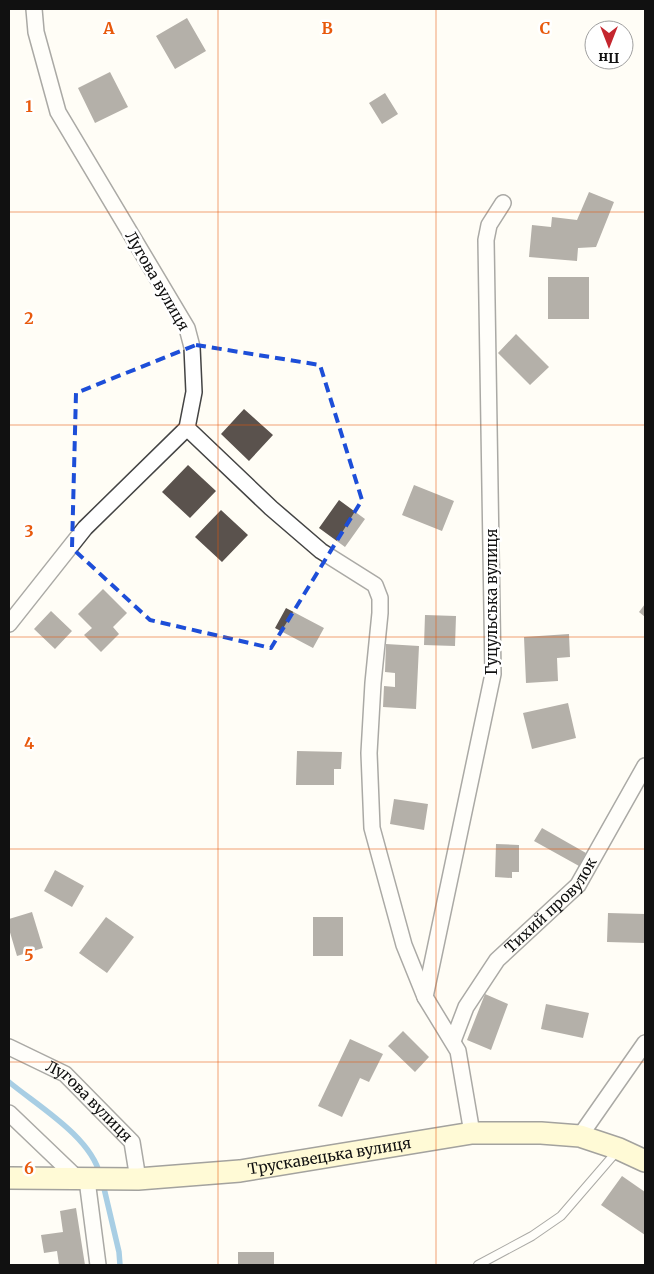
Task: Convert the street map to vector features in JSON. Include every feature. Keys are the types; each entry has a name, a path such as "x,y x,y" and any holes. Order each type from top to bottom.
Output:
{"main road":[{"name":"Трускавецька вулиця","path":"9,1178 128,1179 240,1171 472,1133 541,1133 580,1136 619,1149 645,1161"}],"street":[{"name":"Лугова вулиця","path":"34,9 36,32 58,112 187,328 192,347 194,392 187,428"},
{"name":"Гуцульська вулиця","path":"425,997 493,674 486,240 489,225 503,204"},
{"path":"9,624 85,528 187,428 271,508 321,551 376,585 380,598 380,613 372,683 369,753 372,828 404,945 425,997 458,1052 472,1133"},
{"name":"Тихий провулок","path":"453,1041 466,1007 497,960 578,885 645,766"},
{"path":"580,1136 645,1043"},
{"name":"Лугова вулиця","path":"9,1047 65,1074 132,1142 128,1179"},
{"path":"9,1113 87,1179 98,1265"}],"lane":[{"path":"478,1265 532,1236 561,1216 619,1149"}],"highlighted area":[{"path":"196,345 320,365 362,500 271,648 150,620 72,548 76,393"}],"building":[{"path":"187,18 206,51 175,69 156,36"},
{"path":"110,72 128,107 95,123 78,88"},
{"path":"385,93 398,114 382,124 369,103"},
{"path":"589,192 614,202 596,247 578,248 577,261 529,257 532,225 551,227 552,217 577,220"},
{"path":"548,277 589,277 589,319 548,319"},
{"path":"516,334 549,367 530,385 498,353"},
{"path":"244,409 273,435 249,461 221,434"},
{"path":"188,465 216,491 190,518 162,492"},
{"path":"414,485 454,501 442,531 402,515"},
{"path":"339,500 365,519 345,547 319,528"},
{"path":"221,510 248,535 222,562 195,537"},
{"path":"103,589 127,613 113,627 119,634 101,652 84,635 92,628 78,614"},
{"path":"645,604 645,617 639,612"},
{"path":"286,608 324,628 313,648 275,628"},
{"path":"51,611 72,631 55,649 34,629"},
{"path":"425,615 456,616 455,646 424,645"},
{"path":"569,634 570,657 557,658 558,681 526,683 524,637"},
{"path":"386,644 419,646 416,709 383,707 384,686 395,687 395,673 385,672"},
{"path":"568,703 576,738 532,749 523,713"},
{"path":"297,751 342,752 341,769 334,769 334,785 296,785"},
{"path":"394,799 428,804 424,830 390,824"},
{"path":"542,828 586,853 579,866 534,841"},
{"path":"496,844 519,845 519,872 512,872 512,878 495,877"},
{"path":"55,870 84,886 72,907 44,891"},
{"path":"32,912 43,948 17,956 9,929 9,919"},
{"path":"608,913 645,914 645,943 607,942"},
{"path":"106,917 134,937 107,973 79,953"},
{"path":"313,917 343,917 343,956 313,956"},
{"path":"485,994 508,1004 491,1050 467,1040"},
{"path":"546,1004 589,1013 583,1038 541,1029"},
{"path":"403,1031 429,1057 415,1072 388,1046"},
{"path":"350,1039 383,1054 369,1082 360,1078 342,1117 318,1106"},
{"path":"622,1176 645,1192 645,1235 601,1205"},
{"path":"76,1208 85,1265 59,1265 57,1251 44,1253 41,1235 63,1232 60,1211"},
{"path":"238,1252 274,1252 274,1265 238,1265"}],"waterway":[{"path":"9,1082 75,1135 95,1161 100,1175"},
{"path":"103,1184 119,1252 120,1265"}]}
